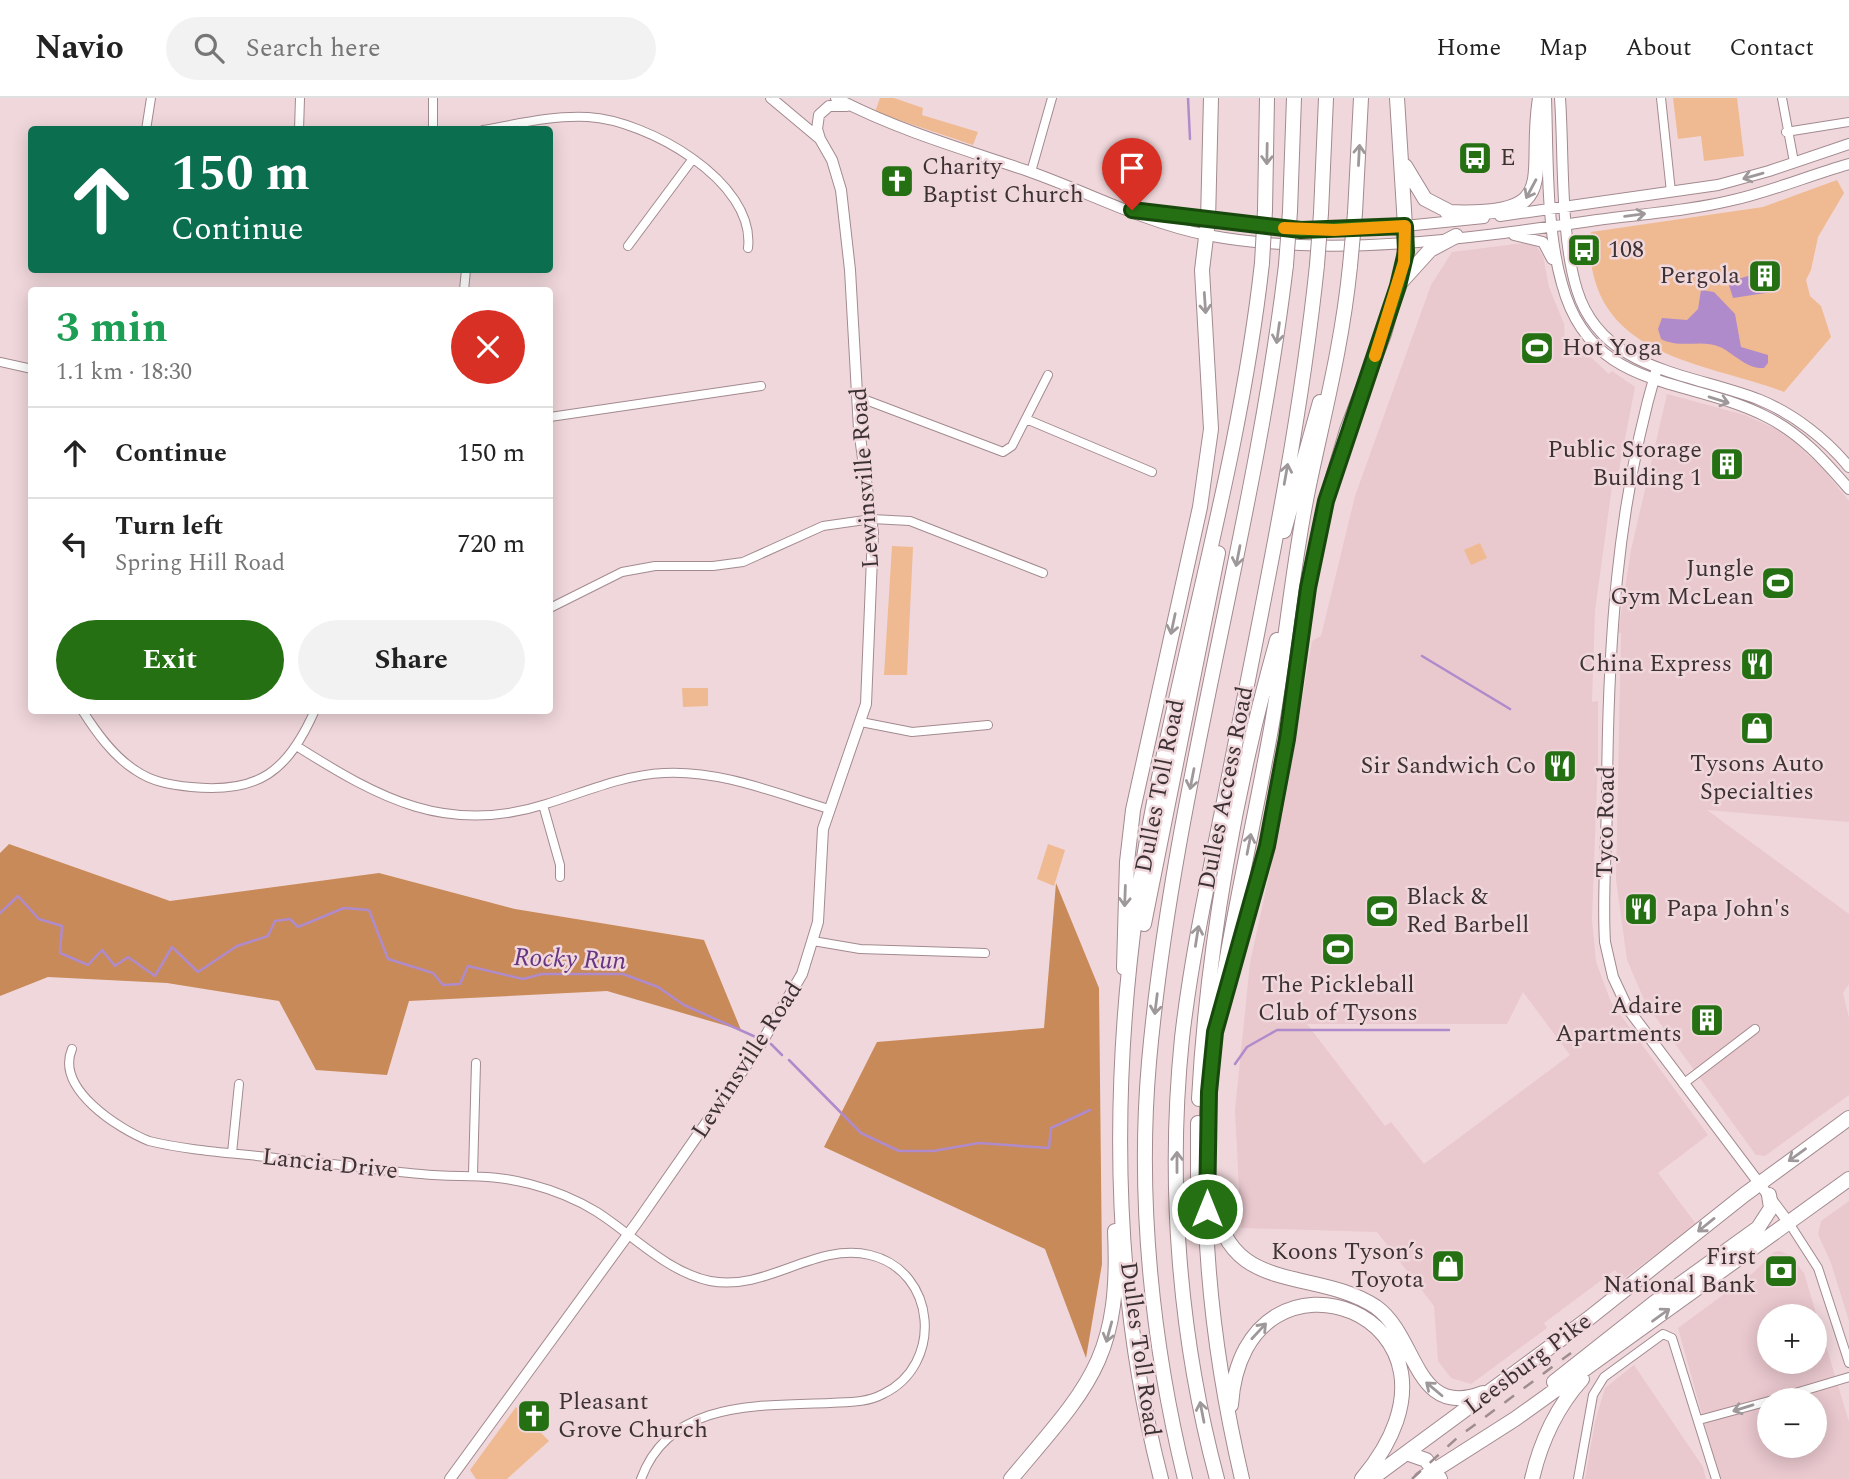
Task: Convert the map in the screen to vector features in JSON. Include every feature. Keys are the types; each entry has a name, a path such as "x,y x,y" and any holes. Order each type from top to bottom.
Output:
{"highway":[{"path":"1125,1025 1123,941 1133,810 1200,507 1211,429 1202,270 1207,228 1211,98"},
{"name":"Dulles Toll Road","path":"1161,1479 1142,1392 1123,1213 1121,1118 1125,1025 1140,888 1155,799 1246,379 1262,263 1267,98"},
{"name":"Dulles Access Road","path":"1185,1479 1162,1366 1150,1262 1146,1149 1149,1063 1168,910 1265,416 1286,265 1294,98"},
{"name":"Dulles Access Road","path":"1217,1479 1195,1381 1185,1304 1178,1206 1177,1131 1189,985 1295,422 1317,265 1326,98"},
{"path":"1209,1281 1208,1130 1215,1032 1270,738 1308,491 1335,380 1355,213 1361,98"},
{"path":"1215,1032 1267,846 1287,739 1308,588 1326,501 1398,286 1406,233 1397,98"},
{"path":"1447,212 1509,208 1528,196 1538,173 1539,98"},
{"path":"1402,154 1416,189 1425,199 1447,212 1485,218"},
{"path":"1398,286 1430,250 1456,236"},
{"path":"1228,782 1275,569 1319,405 1350,267"},
{"path":"1242,1479 1200,1225 1197,1182 1200,1070 1208,985 1247,768 1294,576"},
{"path":"1011,1479 1073,1407 1107,1343 1115,1301 1114,1189 1121,1118"},
{"name":"Leesburg Pike","path":"1371,1479 1613,1300 1759,1183 1849,1118"},
{"path":"1208,1130 1218,1217 1224,1231 1241,1255 1273,1276 1353,1296 1374,1306 1396,1326 1425,1380 1439,1394 1462,1399 1497,1387"},
{"name":"Leesburg Pike","path":"1421,1479 1437,1475 1849,1179"},
{"path":"1515,1419 1572,1367 1759,1227 1771,1208 1769,1195"},
{"path":"1234,1441 1231,1413 1234,1383 1242,1354 1256,1333 1272,1318 1297,1307 1324,1304 1345,1308 1366,1318 1383,1334 1399,1359 1403,1376 1404,1395 1398,1422 1385,1447 1362,1479"},
{"path":"1533,1475 1541,1445 1559,1408 1606,1355"},
{"path":"1406,1454 1426,1460 1437,1475"}],"main road":[{"name":"Lewinsville Road","path":"450,1479 629,1234 773,1026 802,974 813,941 819,906 820,846 829,809 861,722 869,672 874,549 859,429 841,190 832,160 820,139 771,98"},
{"path":"836,98 857,109 1167,225 1207,228 1298,246 1406,233 1485,218 1735,181 1849,144"},
{"path":"1546,98 1552,209 1561,283"},
{"path":"1560,98 1573,275 1586,311 1613,345 1639,362 1776,407 1820,438 1849,467"},
{"path":"820,139 817,121 824,110 836,105 857,109"},
{"path":"1406,233 1456,236 1497,232 1568,225 1732,201 1849,164"},
{"path":"1497,232 1543,243 1573,314 1594,345 1621,367 1746,408 1780,424 1816,452 1849,489"},
{"name":"Tyco Road","path":"1657,368 1630,477 1616,578 1608,721 1604,926 1609,961 1619,992 1639,1025 1789,1223"}],"street":[{"path":"147,126 151,98"},
{"path":"299,126 300,98"},
{"path":"433,98 433,126"},
{"path":"1031,172 1052,98"},
{"path":"1661,98 1671,192"},
{"path":"1782,98 1786,132 1794,162"},
{"path":"510,126 572,117 605,119 654,134 692,160 724,187 740,206 748,224 748,247"},
{"path":"1786,132 1849,122"},
{"path":"628,246 692,160"},
{"path":"0,362 28,368"},
{"path":"858,397 997,452 1008,450 1048,375"},
{"path":"553,417 761,386"},
{"path":"1026,419 1152,472"},
{"path":"553,606 622,572 655,566 713,566 743,562 823,526 872,519 910,522 1043,573"},
{"path":"85,714 124,762 146,777 172,785 215,788 240,786 270,772 298,747 313,714"},
{"path":"861,722 912,732 988,725"},
{"path":"298,747 362,787 413,807 479,815 543,805 624,779 682,773 723,778 829,809"},
{"path":"543,805 560,865 559,877"},
{"path":"813,941 860,949 985,953"},
{"path":"1683,1084 1755,1029"},
{"name":"Lancia Drive","path":"72,1049 69,1064 77,1084 95,1107 121,1128 164,1144 422,1174 473,1174 532,1184 563,1195 598,1213 684,1272 728,1283 758,1280 834,1254 872,1255 894,1265 911,1282 922,1303 926,1326 917,1363 902,1381 883,1395 860,1401 727,1410 704,1416 667,1438 649,1461 641,1479"},
{"path":"473,1174 475,1063"},
{"path":"232,1153 239,1084"},
{"path":"1789,1223 1818,1268 1849,1363"},
{"path":"1578,1479 1593,1395 1604,1377 1659,1335 1672,1338 1716,1479"},
{"path":"1811,1388 1849,1377"},
{"path":"1699,1420 1757,1404"}],"shaded area":[{"path":"880,98 894,98 923,108 922,115 978,132 973,145 875,112"},
{"path":"1673,98 1737,98 1744,156 1704,161 1701,136 1678,139"},
{"path":"1837,180 1844,193 1818,237 1811,270 1806,280 1810,296 1821,306 1831,337 1784,392 1670,355 1644,342 1621,325 1604,302 1590,257 1591,232 1763,207"},
{"path":"1524,243 1536,246 1543,256 1549,287 1564,324 1565,343 1581,348 1609,374 1612,371 1635,387 1619,470 1612,486 1595,611 1592,702 1598,701 1598,756 1592,919 1596,962 1611,1002 1708,1135 1658,1173 1696,1224 1623,1279 1615,1270 1544,1323 1547,1328 1471,1384 1451,1378 1438,1361 1434,1306 1377,1232 1241,1228 1235,1110 1250,963 1284,807 1312,641 1321,636 1355,496 1431,285 1452,252","holes":["1523,992 1570,1055 1424,1164 1391,1122 1385,1126 1307,1024 1507,1024"]},
{"path":"1758,273 1773,282 1772,292 1733,298 1728,282"},
{"path":"1701,290 1714,292 1735,314 1741,347 1768,355 1768,363 1764,368 1746,364 1713,345 1676,343 1661,339 1658,329 1662,318 1687,320 1698,309"},
{"path":"1667,394 1745,415 1774,428 1793,441 1822,468 1849,501 1849,822 1707,810 1849,914 1849,984 1843,993 1849,1018 1849,1095 1765,1156 1756,1155 1646,1004 1627,960 1616,880 1621,633 1618,633 1631,550"},
{"path":"1480,543 1487,558 1471,565 1464,550"},
{"path":"892,546 913,547 907,675 884,675"},
{"path":"682,688 708,688 708,706 683,707"},
{"path":"9,844 170,901 379,873 515,909 704,940 741,1030 607,991 409,1001 387,1075 316,1070 279,1001 167,983 48,977 0,996 0,853"},
{"path":"1048,844 1065,850 1054,886 1037,879"},
{"path":"1056,883 1099,988 1102,1264 1086,1358 1045,1249 824,1147 877,1042 1044,1028"},
{"path":"1849,1201 1849,1321 1831,1263 1818,1234 1821,1221"},
{"path":"1780,1251 1789,1255 1804,1273 1813,1304 1757,1304 1757,1374 1827,1374 1827,1349 1849,1422 1849,1479 1720,1479 1678,1328 1753,1273 1774,1252"},
{"path":"1634,1365 1703,1467 1706,1479 1585,1479 1595,1422 1605,1388"},
{"path":"516,1407 549,1441 507,1479 476,1479 470,1470"}],"waterway":[{"path":"1188,98 1190,139"},
{"path":"1422,656 1510,709"},
{"name":"Rocky Run","path":"0,913 18,896 39,919 62,926 60,953 88,965 102,950 115,966 128,957 155,976 172,947 198,972 237,946 268,936 275,921 290,919 298,927 344,908 369,910 388,959 433,973 443,985 460,984 468,966 523,979 542,974 623,974 658,987 684,1005 758,1038"},
{"name":"Rocky Run","path":"1235,1064 1247,1047 1277,1030 1449,1030"},
{"name":"Rocky Run","path":"771,1044 782,1055"},
{"name":"Rocky Run","path":"789,1060 861,1133 899,1151 933,1151 979,1143 1049,1148 1051,1128 1090,1110"}],"railway":[{"path":"1412,1479 1457,1438 1571,1353"}],"slow traffic":[{"path":"1284,228 1360,230 1405,226 1404,262 1384,334 1375,356"}],"place":[{"name":"E","path":"1475,158"},
{"name":"Charity Baptist Church","path":"897,181"},
{"name":"108","path":"1584,250"},
{"name":"Pergola","path":"1765,276"},
{"name":"Hot Yoga","path":"1537,348"},
{"name":"Public Storage Building 1","path":"1727,464"},
{"name":"Jungle Gym McLean","path":"1778,583"},
{"name":"China Express","path":"1757,664"},
{"name":"Tysons Auto Specialties","path":"1757,728"},
{"name":"Sir Sandwich Co","path":"1560,766"},
{"name":"Papa John's","path":"1641,909"},
{"name":"Black & Red Barbell","path":"1382,911"},
{"name":"The Pickleball Club of Tysons","path":"1338,949"},
{"name":"Adaire Apartments","path":"1707,1020"},
{"name":"Koons Tyson’s Toyota","path":"1448,1266"},
{"name":"First National Bank","path":"1781,1271"},
{"name":"Pleasant Grove Church","path":"534,1416"}],"route":[{"path":"1132,210 1155,211 1230,224 1301,230 1360,230 1405,226 1406,252 1398,286 1384,334 1358,398 1335,466 1317,537 1287,739 1267,846 1215,1032 1209,1092 1207,1209"}]}
